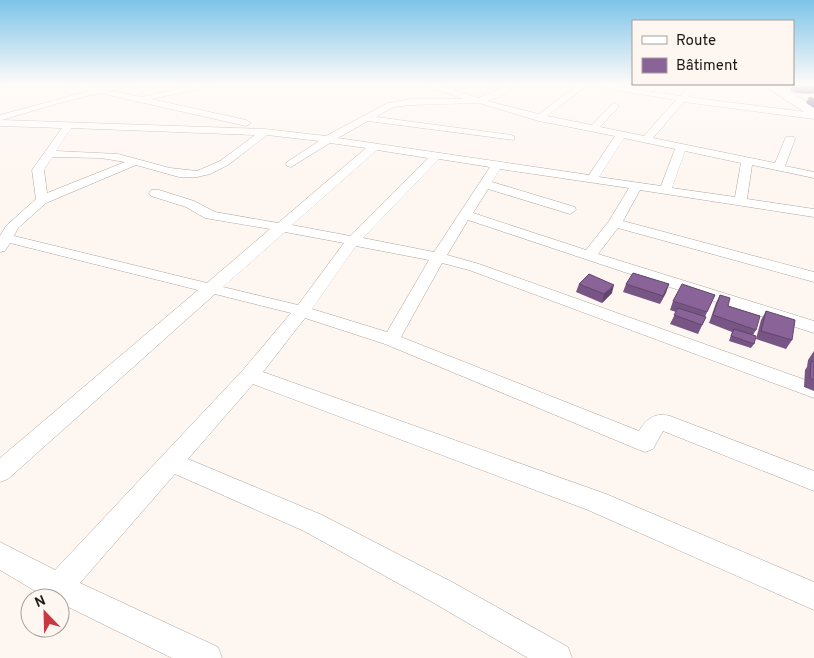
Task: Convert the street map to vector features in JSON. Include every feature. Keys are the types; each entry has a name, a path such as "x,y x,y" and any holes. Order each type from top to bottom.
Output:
{"street":[{"path":"205,115 285,133 328,140 814,213"},
{"path":"291,164 372,115"},
{"path":"527,115 814,175"},
{"path":"539,118 543,115"},
{"path":"593,129 607,115"},
{"path":"647,139 669,115"},
{"path":"366,118 511,138"},
{"path":"0,122 285,133"},
{"path":"42,200 38,170 69,125"},
{"path":"48,154 99,155 136,161 183,174 196,175 234,156 265,132"},
{"path":"592,180 621,134"},
{"path":"778,168 790,139"},
{"path":"0,472 376,146"},
{"path":"665,190 681,146"},
{"path":"0,555 58,588 250,374 302,311 352,242 436,156"},
{"path":"136,161 42,200 13,226 3,243 211,288 302,311 391,340 645,443 651,428 656,423 662,422 814,481"},
{"path":"740,202 747,161"},
{"path":"391,340 438,257 497,165"},
{"path":"485,184 570,210"},
{"path":"589,255 616,223 636,186"},
{"path":"155,192 222,218 281,227 438,257 502,276 814,392"},
{"path":"466,215 666,281 814,327"},
{"path":"616,223 814,277"},
{"path":"250,374 597,502 814,596"},
{"path":"172,462 313,523 442,592 557,658"},
{"path":"70,594 143,630 207,658"}],"building":[{"path":"633,273 669,284 663,296 626,284"},
{"path":"589,274 614,285 604,294 579,284"},
{"path":"682,284 715,295 707,312 673,301"},
{"path":"720,295 730,298 728,306 760,316 756,330 713,315"},
{"path":"678,308 706,317 702,325 674,315"},
{"path":"766,311 795,320 792,340 761,331"},
{"path":"734,329 756,336 754,344 731,336"},
{"path":"811,361 814,362 814,380 810,378"}]}
